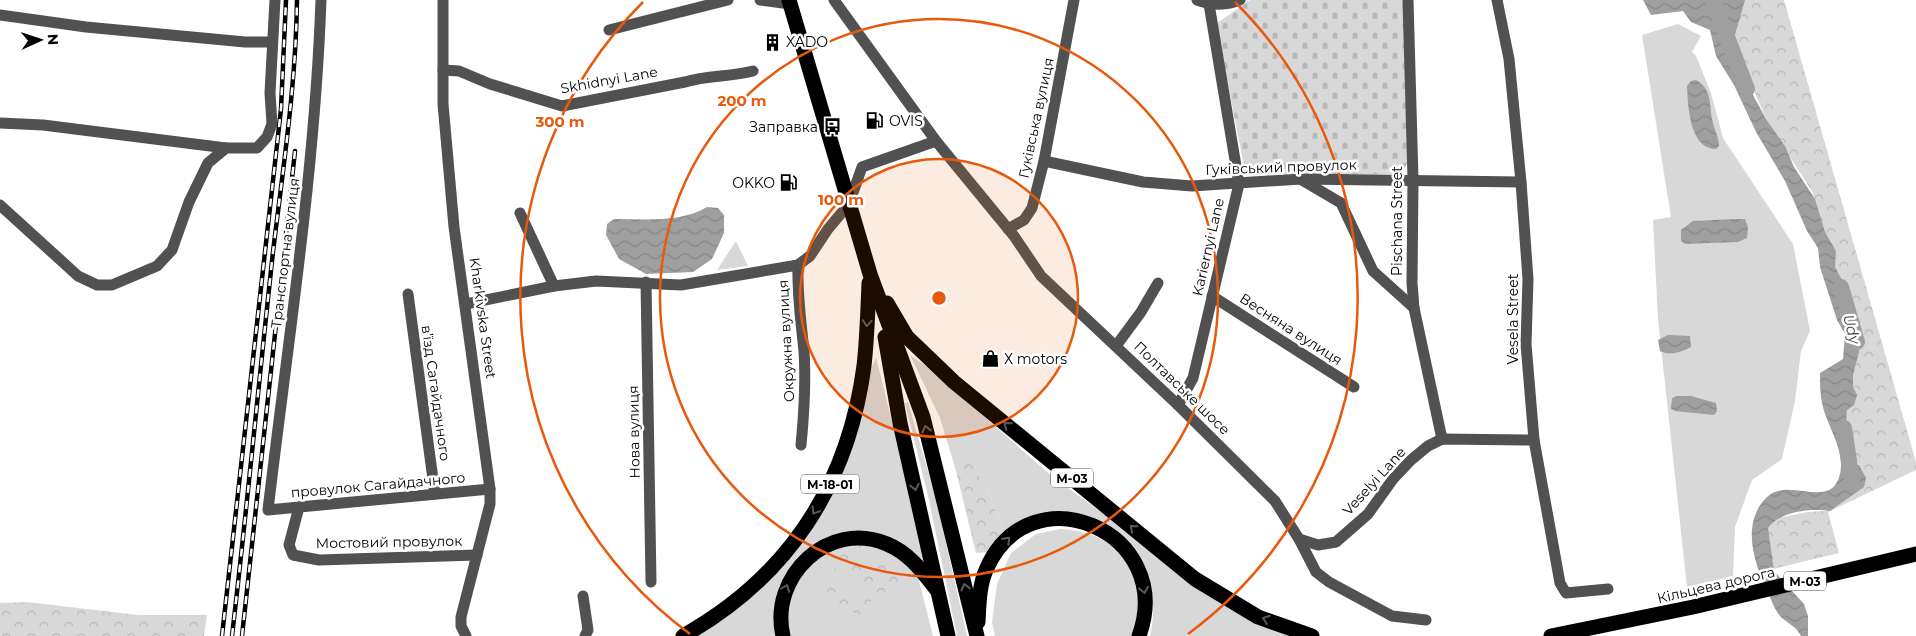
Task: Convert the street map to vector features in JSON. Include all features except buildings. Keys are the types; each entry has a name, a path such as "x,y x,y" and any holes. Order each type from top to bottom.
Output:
{"highway":[{"name":"М-03","path":"789,2 879,301 900,423 940,593 948,636"},
{"name":"М-03","path":"870,274 907,338 954,382 1195,579 1258,616 1312,636"},
{"name":"М-18-01","path":"683,636 709,622 740,599 774,567 800,535 825,495 844,453 856,410 864,365 870,274"},
{"path":"879,301 923,417 977,635"},
{"path":"977,635 986,570 1000,547 1022,527 1040,521 1060,519 1080,520 1102,528 1119,542 1130,556 1145,588 1147,605 1139,636"},
{"path":"783,636 781,607 785,590 792,574 804,560 818,549 834,542 851,538 869,539 886,543 902,551 916,563 940,593"},
{"name":"Кільцева дорога","path":"1551,636 1693,607 1916,554"}],"street":[{"path":"0,124 43,125 226,148 257,148 267,137 272,124 272,42 275,0"},
{"name":"Транспортна вулиця","path":"268,510 309,182 318,78 321,0"},
{"name":"Kharkivska Street","path":"443,0 443,104 454,227 490,489 490,504 461,617 461,626 466,636"},
{"path":"610,30 728,0"},
{"path":"760,0 789,2"},
{"name":"Полтавське шосе","path":"834,0 936,142 1008,229 1041,276 1178,405 1275,501 1299,539 1316,572 1329,582 1392,616 1426,620"},
{"name":"Гуківська вулиця","path":"1008,229 1018,225 1029,214 1044,161 1074,0"},
{"path":"1203,2 1223,4 1240,0"},
{"name":"Pischana Street","path":"1408,0 1413,179 1412,283 1414,308 1442,439"},
{"name":"Vesela Street","path":"1497,0 1509,59 1521,182 1528,279 1526,344 1534,440 1560,583 1566,593 1608,589"},
{"name":"Kariernyi Lane","path":"1178,405 1193,378 1239,184 1203,2"},
{"path":"0,15 86,27 245,42 272,42"},
{"name":"Skhidnyi Lane","path":"443,70 459,71 490,84 562,106 685,82 704,76 730,76 753,70"},
{"path":"466,304 554,286 596,281 681,285 798,265 810,256 828,229 849,204 862,167 936,142"},
{"path":"0,206 78,276 97,285 112,285 157,266 172,250 189,202 208,163 226,148"},
{"name":"Гуківський провулок","path":"1044,161 1143,182 1192,186 1300,179 1413,179 1521,182"},
{"path":"1300,179 1341,202 1373,271 1414,308"},
{"path":"520,213 554,286"},
{"name":"Окружна вулиця","path":"798,265 798,294 804,353 804,412 801,445"},
{"name":"Нова вулиця","path":"646,282 651,582"},
{"path":"1116,346 1141,312 1158,282"},
{"name":"в’їзд Сагайдачного","path":"408,294 416,366 435,494"},
{"name":"Весняна вулиця","path":"1212,296 1354,387"},
{"path":"1442,439 1534,440"},
{"name":"Veselyi Lane","path":"1299,539 1318,546 1336,542 1368,514 1393,479 1411,460 1428,446 1442,439"},
{"name":"провулок Сагайдачного","path":"268,510 490,489"},
{"name":"Мостовий провулок","path":"300,507 289,545 293,555 300,558 319,560 477,555"},
{"path":"583,596 588,630 585,636"}],"green space":[{"path":"1250,0 1405,0 1409,161 1401,174 1255,174 1244,166 1216,24"},
{"path":"1737,0 1784,0 1916,462 1916,470 1828,512 1839,553 1773,569 1764,528 1770,520 1807,512 1825,511 1862,488 1858,462 1845,455 1845,412 1855,398 1852,382 1856,342 1813,193 1766,119 1743,65 1727,11"},
{"path":"1678,24 1701,36 1692,52 1696,56 1711,93 1723,138 1793,244 1810,331 1801,351 1795,401 1782,459 1752,480 1735,527 1733,576 1687,587 1658,319 1653,220 1671,217 1642,35"},
{"path":"736,241 748,266 717,270"},
{"path":"910,355 926,366 1054,478 1115,522 1295,636 1150,636 1153,602 1146,570 1139,556 1129,543 1116,533 1095,524 1045,521 1031,521 1003,532 988,490 967,459 956,471 940,418"},
{"path":"876,357 929,573 878,534 863,531 844,534 824,542 776,606 774,620 777,636 690,636 803,538"},
{"path":"908,402 936,499 967,636 957,636 929,500 905,403"},
{"path":"967,458 988,490 1003,532 988,552 976,553 956,471"},
{"path":"1061,529 1082,532 1100,538 1123,556 1140,590 1139,607 1133,636 995,636 992,622 997,584 1011,553 1036,534"},
{"path":"860,543 894,553 918,577 933,636 791,636 788,624 790,600 799,577 806,567 815,558 829,549"},
{"path":"859,545 869,548 861,554 861,562 866,565 898,559 905,563 902,569 908,572 908,575 893,595 883,598 873,597 865,615 836,606 832,595 821,592 822,585 834,583 859,596 865,589 882,586 884,582 881,579 863,585 859,579 835,576 835,564 840,556"},
{"path":"27,602 138,615 207,615 204,636 0,636 0,603"}],"water":[{"path":"1643,0 1745,0 1734,38 1734,60 1766,119 1785,146 1794,167 1815,199 1825,232 1836,251 1835,267 1841,278 1849,318 1858,339 1859,352 1853,375 1853,387 1857,395 1854,405 1847,410 1846,454 1850,462 1859,465 1866,478 1864,487 1830,511 1814,510 1788,514 1773,522 1768,528 1774,571 1804,604 1808,616 1808,636 1801,636 1776,610 1755,559 1752,533 1758,509 1766,498 1775,492 1795,490 1825,492 1832,488 1838,480 1841,461 1822,403 1820,373 1843,359 1845,334 1837,320 1820,267 1818,248 1807,231 1785,181 1756,132 1734,85 1716,56 1710,30 1691,22 1683,11 1651,15"},
{"path":"1696,80 1708,93 1713,123 1719,143 1716,149 1707,147 1700,142 1695,134 1689,114 1687,86 1691,81"},
{"path":"707,207 718,208 724,215 724,233 712,259 693,272 646,274 619,259 606,235 607,224 614,219 674,218 686,216"},
{"path":"1745,219 1748,227 1747,238 1738,242 1685,244 1681,241 1681,230 1693,221"},
{"path":"1668,335 1690,336 1691,347 1676,353 1660,351 1658,340"},
{"path":"1691,396 1716,403 1717,411 1714,415 1675,411 1671,409 1672,398"}],"waterway":[{"name":"Udy","path":"1713,0 1747,89"},
{"name":"Udy","path":"1841,287 1857,342"},
{"name":"Udy","path":"1844,428 1852,480"}],"railway":[{"path":"222,636 281,109 286,0"},
{"path":"232,636 273,252 292,95 297,0"},
{"path":"242,636 295,151"}],"place":[{"name":"XADO","path":"772,42"},
{"name":"OVIS","path":"875,121"},
{"name":"Заправка","path":"832,127"},
{"name":"OKKO","path":"789,183"},
{"name":"Х motors","path":"990,359"}]}
